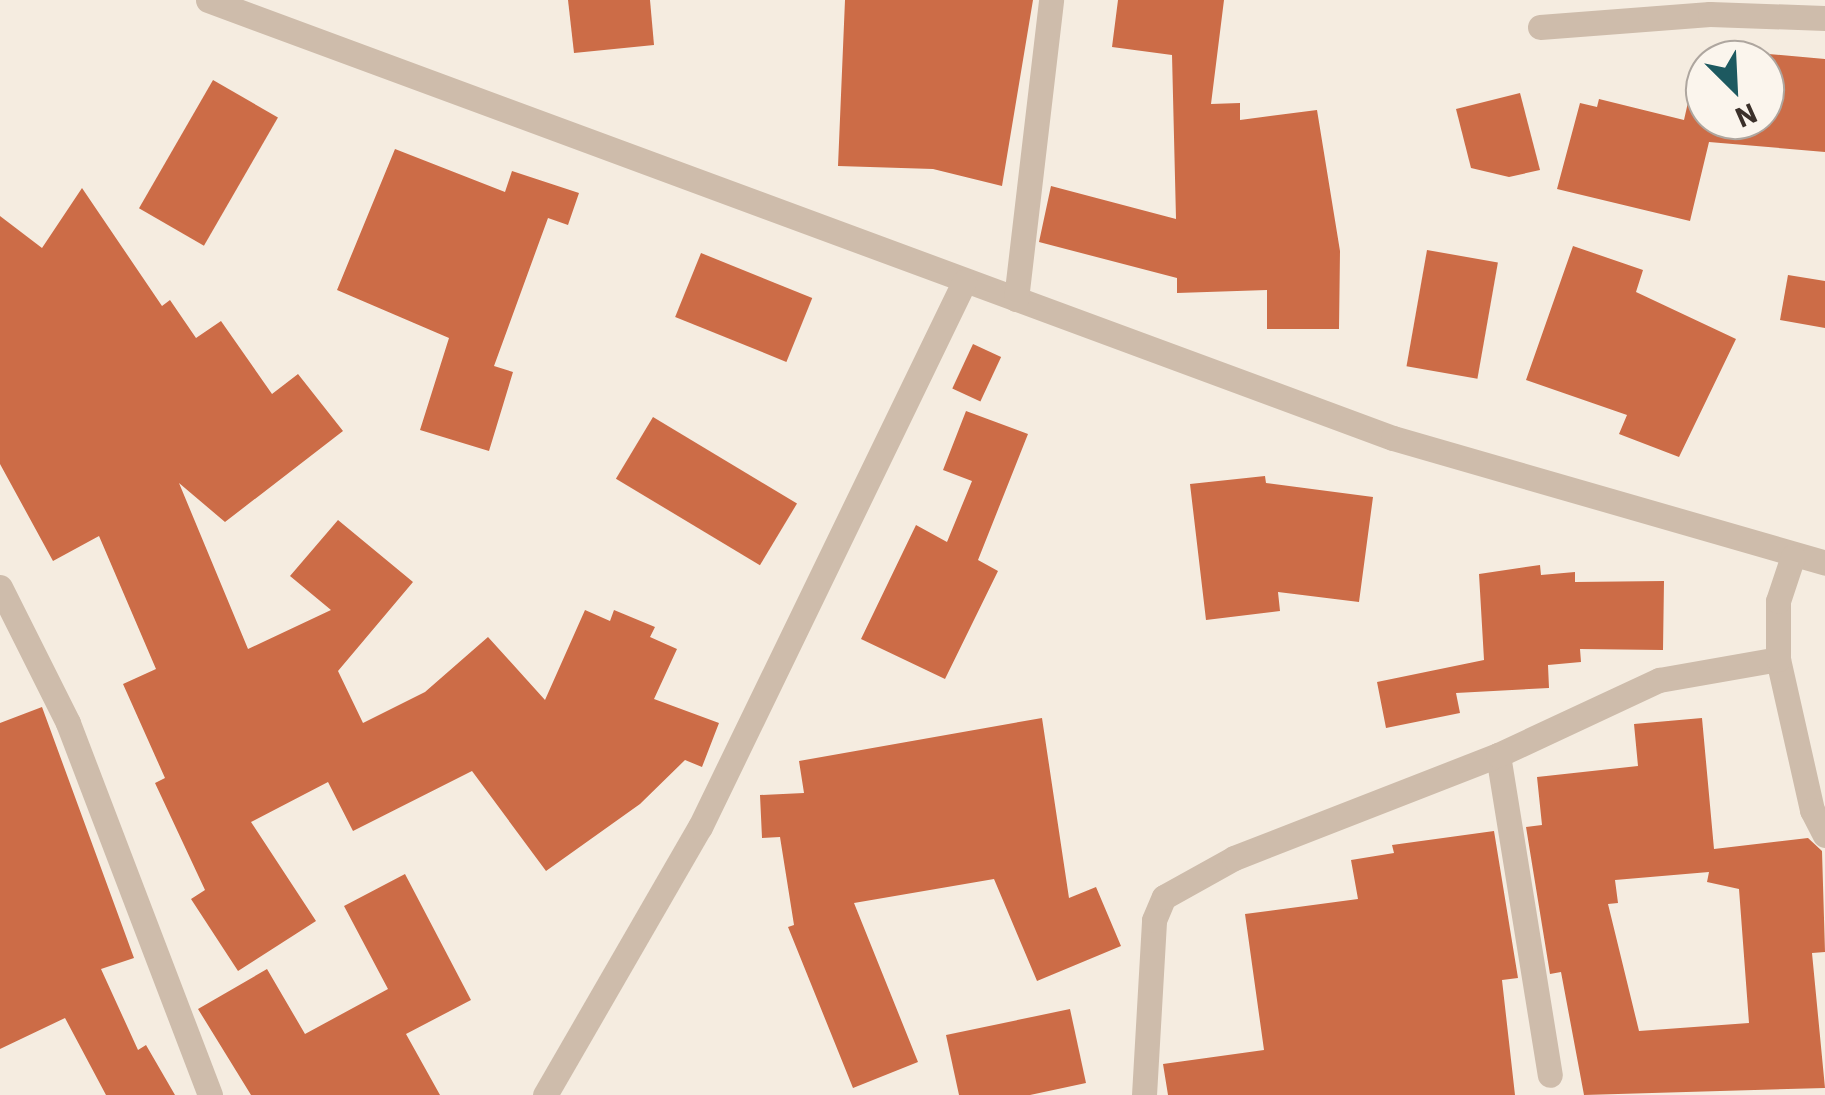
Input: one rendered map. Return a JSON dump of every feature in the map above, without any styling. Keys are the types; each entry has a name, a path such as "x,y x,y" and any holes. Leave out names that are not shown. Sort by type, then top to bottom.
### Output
{"street":[{"path":"208,0 1393,438 1825,564"},
{"path":"1016,299 1050,0"},
{"path":"1540,27 1710,14 1825,18"},
{"path":"545,1095 700,827 964,282"},
{"path":"1793,556 1778,601 1778,659 1812,810 1825,835"},
{"path":"0,587 68,724 210,1095"},
{"path":"1144,1095 1154,920 1164,897 1234,858 1498,755 1659,680 1778,659"},
{"path":"1498,755 1550,1075"}],"building":[{"path":"568,0 650,0 654,45 574,53"},
{"path":"845,0 1033,0 1002,186 933,169 838,166"},
{"path":"1118,0 1224,0 1211,104 1240,103 1240,120 1317,110 1340,251 1339,329 1267,329 1267,290 1177,293 1177,278 1039,242 1051,186 1176,219 1172,55 1112,47"},
{"path":"1785,55 1825,59 1825,152 1709,142 1690,221 1557,189 1580,103 1597,107 1599,99 1684,120 1685,116 1685,140 1785,140"},
{"path":"213,80 278,117 204,246 139,208"},
{"path":"1520,93 1540,170 1509,177 1471,168 1456,109"},
{"path":"395,149 505,192 512,171 579,193 568,225 548,218 494,366 513,372 489,451 420,430 449,338 337,290"},
{"path":"82,188 162,306 170,300 196,338 221,321 272,394 298,374 343,431 225,522 179,483 248,649 331,610 290,576 338,520 413,582 338,671 363,723 425,692 488,637 545,700 585,610 610,621 614,610 655,627 650,637 677,649 654,699 719,723 702,767 685,760 640,804 546,871 472,771 353,831 328,782 251,822 316,921 238,971 191,899 205,890 155,783 165,778 123,684 156,669 99,536 53,561 0,464 0,216 42,248"},
{"path":"1573,246 1643,270 1636,292 1736,339 1679,457 1619,434 1627,415 1526,380"},
{"path":"1427,250 1498,263 1477,379 1407,366"},
{"path":"701,253 812,298 786,362 675,317"},
{"path":"1788,275 1825,281 1825,328 1780,320"},
{"path":"973,344 1001,357 980,402 952,388"},
{"path":"966,411 1028,434 978,560 998,571 945,679 861,639 916,525 947,542 972,481 943,470"},
{"path":"653,417 797,504 760,565 616,479"},
{"path":"1265,476 1266,483 1373,497 1359,602 1278,592 1280,611 1206,620 1190,484"},
{"path":"1540,565 1541,575 1575,572 1575,582 1664,581 1663,650 1580,649 1581,662 1548,665 1549,688 1456,693 1460,713 1386,728 1377,682 1484,660 1479,574"},
{"path":"42,707 134,958 101,969 138,1050 146,1045 175,1095 106,1095 65,1018 0,1049 0,723"},
{"path":"1042,718 1069,898 1096,887 1121,946 1037,981 994,879 854,903 918,1062 853,1088 788,927 794,925 780,837 762,838 760,795 804,793 799,761"},
{"path":"1702,718 1714,849 1808,838 1822,851 1825,952 1812,953 1825,1088 1584,1095 1561,972 1550,974 1526,827 1542,825 1537,777 1638,766 1634,724","holes":["1709,872 1707,882 1739,889 1749,1023 1639,1031 1608,904 1618,903 1615,880"]},
{"path":"1494,831 1518,978 1502,980 1515,1095 1168,1095 1163,1064 1264,1050 1245,914 1358,899 1351,860 1394,853 1392,845"},
{"path":"405,874 471,1000 406,1034 440,1095 251,1095 198,1009 267,969 305,1034 388,989 344,906"},
{"path":"1070,1009 1086,1083 1030,1095 959,1095 946,1035"}]}
